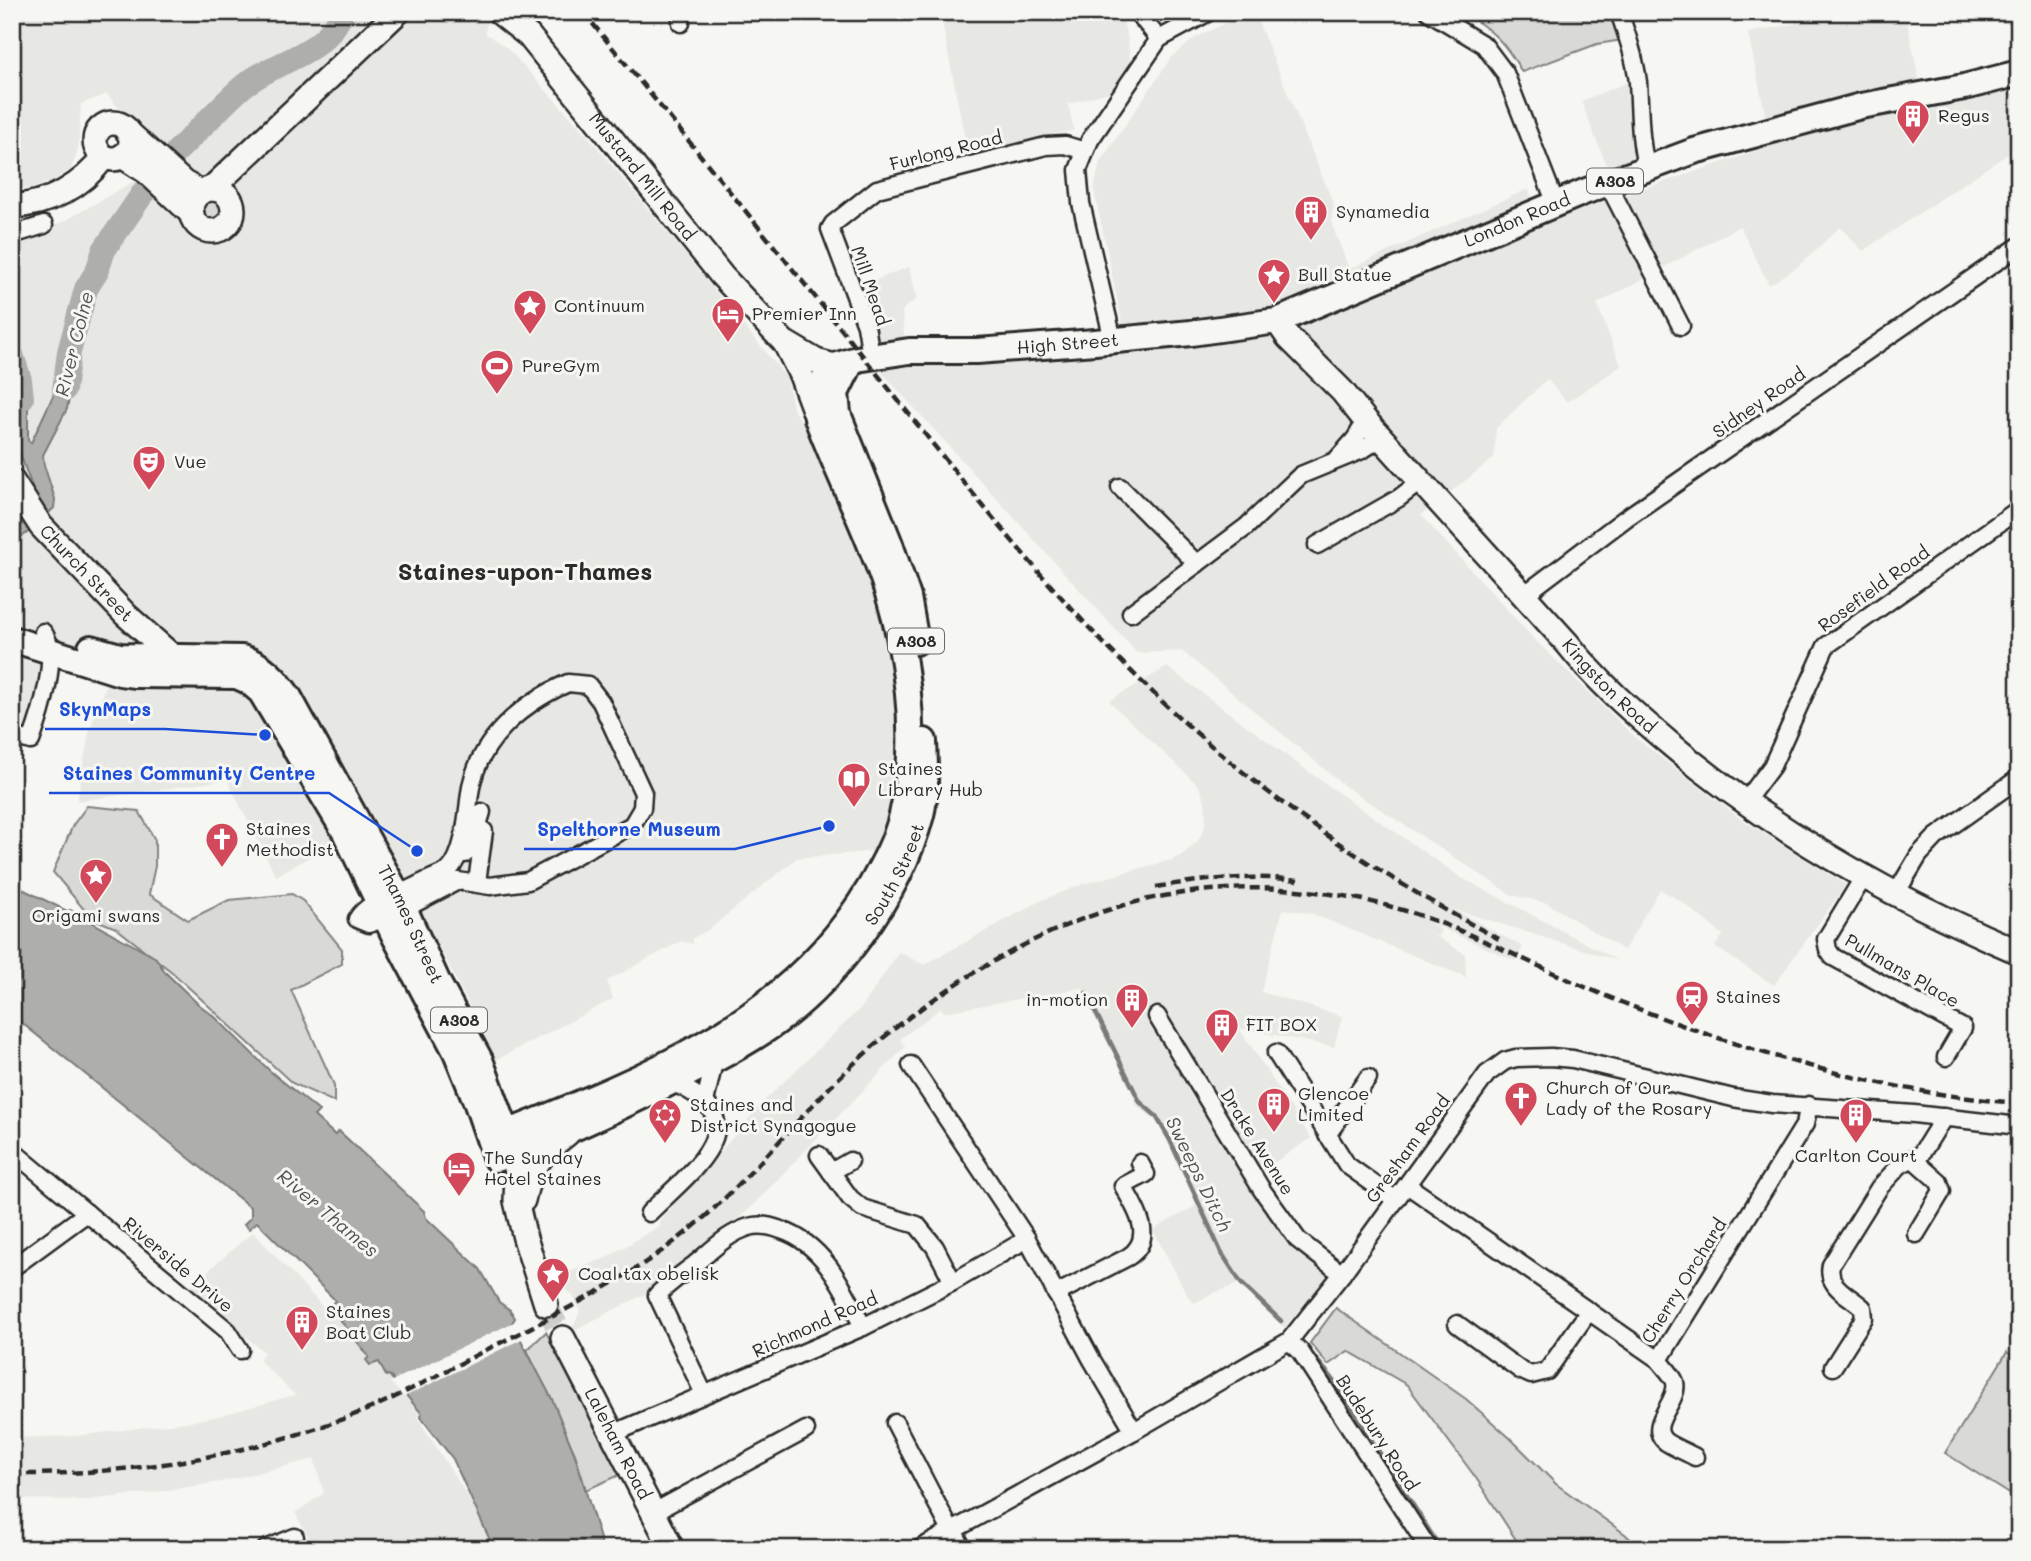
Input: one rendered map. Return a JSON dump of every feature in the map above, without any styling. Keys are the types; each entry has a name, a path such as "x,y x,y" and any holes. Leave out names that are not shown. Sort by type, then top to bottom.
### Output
{"main road":[{"name":"London Road","path":"1277,321 1556,204 1695,151 1884,102 1948,78 2014,59 2017,72"},
{"name":"High Street","path":"837,372 909,351 977,351 1113,340 1277,321"},
{"name":"South Street","path":"501,1146 563,1112 670,1062 720,1034 776,995 822,955 857,909 887,857 902,815 908,770 910,715 904,662 875,552 817,418 817,402 837,372"},
{"name":"South Street","path":"501,1146 572,1130 714,1062 775,1023 801,1001 848,953 885,898 904,863 925,795 922,685 908,597 836,406 837,372"},
{"name":"A308","path":"12,622 47,642 120,673 165,666"},
{"name":"A308","path":"12,639 47,642"},
{"name":"Thames Street","path":"165,666 237,676 254,674 261,692 438,983 480,1060 501,1146"}],"street":[{"path":"192,214 194,199 214,193 250,153 398,12"},
{"name":"Mustard Mill Road","path":"499,12 529,36 715,268 784,342 837,372"},
{"path":"1137,12 1159,39"},
{"path":"1113,340 1081,204 1078,170 1090,140 1159,39 1209,12"},
{"path":"1429,12 1484,45 1505,72 1556,204"},
{"path":"1619,12 1632,52 1637,79 1642,152 1647,169"},
{"path":"118,124 184,183 214,193 233,206 232,218 218,230 200,227 192,214 147,172 113,157 99,153 94,140 100,128 118,124"},
{"path":"44,225 16,234 16,206 52,198 69,190 131,142 127,131"},
{"name":"Furlong Road","path":"830,229 877,188 1046,146 1065,145 1085,151"},
{"path":"1608,184 1681,327"},
{"name":"Mill Mead","path":"830,229 866,324 837,372"},
{"name":"Sidney Road","path":"1524,595 1626,518 2019,246"},
{"name":"Kingston Road","path":"1277,321 1288,337 1342,391 1592,674 1633,714 1745,802 1812,848 1895,895 2019,952"},
{"name":"Mustard Mill Road","path":"784,342 837,372"},
{"path":"1130,613 1246,527 1301,474 1362,450 1374,430"},
{"name":"Church Street","path":"12,481 41,526 126,615 165,666"},
{"path":"1317,545 1399,498 1421,481"},
{"path":"1120,486 1197,564"},
{"name":"Rosefield Road","path":"1745,802 1772,766 1826,646 2019,509"},
{"path":"12,736 31,741 45,695 47,642"},
{"path":"392,906 460,878 490,886 528,881 626,830 638,817 643,793 601,702 588,685 568,683 508,720 480,757 470,790 459,851 460,878"},
{"path":"1895,895 1920,855 1936,836 2019,778"},
{"name":"Pullmans Place","path":"1863,878 1826,939 1828,950 1833,957 1964,1028 1945,1057"},
{"name":"Drake Avenue","path":"1157,1016 1262,1189 1298,1240 1342,1274"},
{"path":"1276,1053 1347,1166 1396,1200"},
{"name":"Gresham Road","path":"919,1549 1134,1431 1289,1341 1342,1274 1487,1074 1505,1061 1538,1056 1573,1059 1733,1098 1772,1104 1810,1105 2019,1126"},
{"path":"705,1102 714,1062"},
{"path":"911,1065 1027,1239 1134,1431"},
{"path":"1328,1135 1368,1078"},
{"path":"649,1213 709,1152 717,1126 715,1116 705,1102 689,1089 671,1082"},
{"name":"Cherry Orchard","path":"1407,1185 1659,1360 1805,1124 1810,1105"},
{"path":"1833,1367 1864,1318 1863,1308 1832,1284 1829,1274 1831,1265 1879,1188 1900,1165 1921,1154 1944,1117"},
{"path":"518,1209 531,1172 545,1152 572,1130"},
{"name":"Thames Street","path":"501,1146 502,1177 518,1209 546,1304"},
{"name":"Riverside Drive","path":"15,1153 228,1331 240,1350"},
{"path":"819,1155 850,1198 862,1208 917,1225 935,1247 953,1282"},
{"path":"1913,1158 1939,1182 1942,1191 1916,1234"},
{"path":"831,1172 850,1161"},
{"path":"1056,1294 1137,1250 1143,1237 1141,1222 1123,1186 1146,1174 1140,1163"},
{"path":"12,1268 87,1213"},
{"path":"704,1394 657,1295 730,1236 746,1228 776,1228 807,1243 825,1261 863,1326"},
{"name":"Richmond Road","path":"612,1434 863,1326 953,1282 1027,1239"},
{"path":"1457,1324 1531,1375 1547,1371 1589,1311"},
{"name":"Laleham Road","path":"563,1338 672,1549"},
{"name":"Budebury Road","path":"1289,1341 1300,1351 1429,1549"},
{"path":"1659,1360 1674,1378 1676,1385 1675,1394 1661,1421 1660,1434 1665,1441 1695,1457"},
{"path":"895,1423 963,1549"},
{"path":"654,1512 806,1430"},
{"path":"265,1549 295,1536"}],"shaded area":[{"path":"19,12 489,12 485,33 508,49 587,135 786,377 794,411 814,437 846,503 897,648 901,736 893,766 888,820 878,851 797,858 708,930 693,938 693,944 681,941 607,981 613,999 494,1061 489,1044 376,824 347,836 276,876 227,780 77,801 89,732 108,679 55,662 35,727 12,741 12,239 65,221 134,181 160,149 136,117 117,106 107,94 81,104 78,149 71,169 53,181 31,189 12,188 12,67"},
{"path":"940,12 1120,12 1130,59 1109,92 1068,104 1074,130 968,154"},
{"path":"1248,12 1254,12 1334,205 1331,222 1349,269 1528,189 1543,222 1772,146 1748,33 1795,24 1793,12 1905,12 1925,107 2000,88 2015,95 2019,101 2019,139 2011,141 2015,149 1863,251 1840,227 1796,268 1769,285 1740,226 1597,304 1621,366 1567,402 1547,379 1496,428 1494,458 1421,515 1532,637 1637,739 1741,819 1846,885 1774,985 1715,947 1723,935 1682,902 1660,889 1624,950 1547,903 1512,895 1346,787 1182,651 1137,653 859,347 859,316 847,291 909,267 917,299 902,312 905,345 1101,330 1122,322 1094,190 1100,162 1171,58 1195,38"},
{"path":"1463,12 1614,12 1623,40 1597,44 1522,72 1497,38"},
{"path":"1631,81 1635,148 1633,157 1608,169 1581,101"},
{"path":"212,197 223,204 224,209 217,220 212,221 201,214 200,209 207,198"},
{"path":"1167,667 1313,775 1460,877 1619,961 1453,909 1523,947 1515,961 1428,922 1441,930 1438,936 1426,930 1465,954 1466,977 1310,913 1283,909 1261,992 1342,1016 1334,1047 1239,1028 1311,1138 1260,1172 1307,1240 1339,1262 1284,1328 1241,1283 1194,1303 1188,1296 1153,1230 1197,1205 1158,1122 1137,1106 1122,1061 1089,996 1082,988 944,1012 941,1008 900,1039 905,1047 744,1214 647,1293 572,1331 580,1311 572,1294 550,1279 606,1258 661,1225 659,1222 768,1097 862,1007 899,952 924,965 1042,900 1083,884 1171,860 1181,856 1197,842 1204,830 1206,818 1205,801 1199,786 1109,701"},
{"path":"87,806 139,811 155,840 155,866 149,894 188,920 229,900 292,894 303,901 342,949 342,964 291,990 334,1085 334,1102 292,1083 172,972 116,928 91,918 53,872 73,825"},
{"path":"253,1232 324,1308 331,1305 369,1357 366,1360 368,1363 370,1365 379,1362 386,1375 389,1374 419,1414 417,1417 487,1527 493,1549 315,1549 295,1513 324,1493 314,1459 220,1482 150,1493 87,1500 12,1499 12,1438 77,1436 193,1421 295,1395 259,1360 264,1352 188,1288"},
{"path":"1336,1308 1466,1399 1556,1484 1625,1534 1641,1549 1522,1549 1476,1478 1407,1385 1348,1351 1328,1365 1310,1343"},
{"path":"546,1332 622,1474 586,1490 575,1454 527,1350"},
{"path":"2007,1352 2019,1360 2019,1500 1945,1453"}],"water":[{"path":"78,355 67,409 43,455 55,499 54,508 26,534 12,542 12,521 18,518 32,496 32,487 16,443 17,394 12,368 21,362 28,397 28,440 31,443 58,385 63,356"},
{"name":"River Thames","path":"12,884 69,912 70,910 156,958 165,972 197,1003 270,1071 319,1111 314,1116 335,1135 339,1131 424,1211 426,1218 480,1269 499,1302 510,1310 515,1318 512,1323 552,1399 575,1455 603,1549 494,1549 453,1459 420,1416 422,1414 389,1375 386,1376 379,1362 370,1365 366,1360 369,1357 330,1307 335,1300 257,1222 249,1229 244,1224 251,1217 251,1208 12,1015"}],"pier":[{"path":"518,1320 516,1323 524,1338 404,1397 390,1382"}],"waterway":[{"name":"River Colne","path":"177,151 253,79 324,39 342,12"},
{"name":"River Colne","path":"64,390 69,352 86,289 97,271 104,250 146,189"},
{"path":"12,355 20,380 22,398"},
{"name":"Sweeps Ditch","path":"1086,993 1140,1102 1156,1116 1170,1140 1221,1252 1241,1283 1281,1321"},
{"name":"Sweeps Ditch","path":"1306,1347 1332,1378 1441,1549"}],"tunnel":[{"path":"546,1304 563,1338"}],"railway":[{"path":"583,12 993,518 1102,642 1223,756 1311,824 1403,885 1499,939"},
{"path":"1156,887 1227,879 1298,880"},
{"path":"12,1474 104,1471 240,1450 328,1424 404,1393 578,1303 652,1258 699,1222 734,1189 831,1086 865,1054 942,994 984,967 1074,922 1164,896 1256,888 1316,892 1376,903 1434,920 1621,1002 1767,1054 1917,1090 2019,1103"}],"place":[{"name":"Regus","path":"1913,146"},
{"name":"Synamedia","path":"1311,242"},
{"name":"Bull Statue","path":"1274,305"},
{"name":"Continuum","path":"530,336"},
{"name":"Premier Inn","path":"728,344"},
{"name":"PureGym","path":"497,396"},
{"name":"Vue","path":"149,492"},
{"name":"SkynMaps","path":"265,735"},
{"name":"Staines Library Hub","path":"854,809"},
{"name":"Spelthorne Museum","path":"829,826"},
{"name":"Staines Community Centre","path":"417,851"},
{"name":"Staines Methodist","path":"222,869"},
{"name":"Origami swans","path":"96,905"},
{"name":"Staines","path":"1692,1027"},
{"name":"in-motion","path":"1132,1030"},
{"name":"FIT BOX","path":"1222,1055"},
{"name":"Church of Our Lady of the Rosary","path":"1521,1128"},
{"name":"Glencoe Limited","path":"1274,1134"},
{"name":"Staines and District Synagogue","path":"665,1145"},
{"name":"Carlton Court","path":"1856,1145"},
{"name":"The Sunday Hotel Staines","path":"459,1198"},
{"name":"Coal tax obelisk","path":"553,1304"},
{"name":"Staines Boat Club","path":"302,1352"}],"district":[{"name":"Staines-upon-Thames","path":"525,572"}]}
